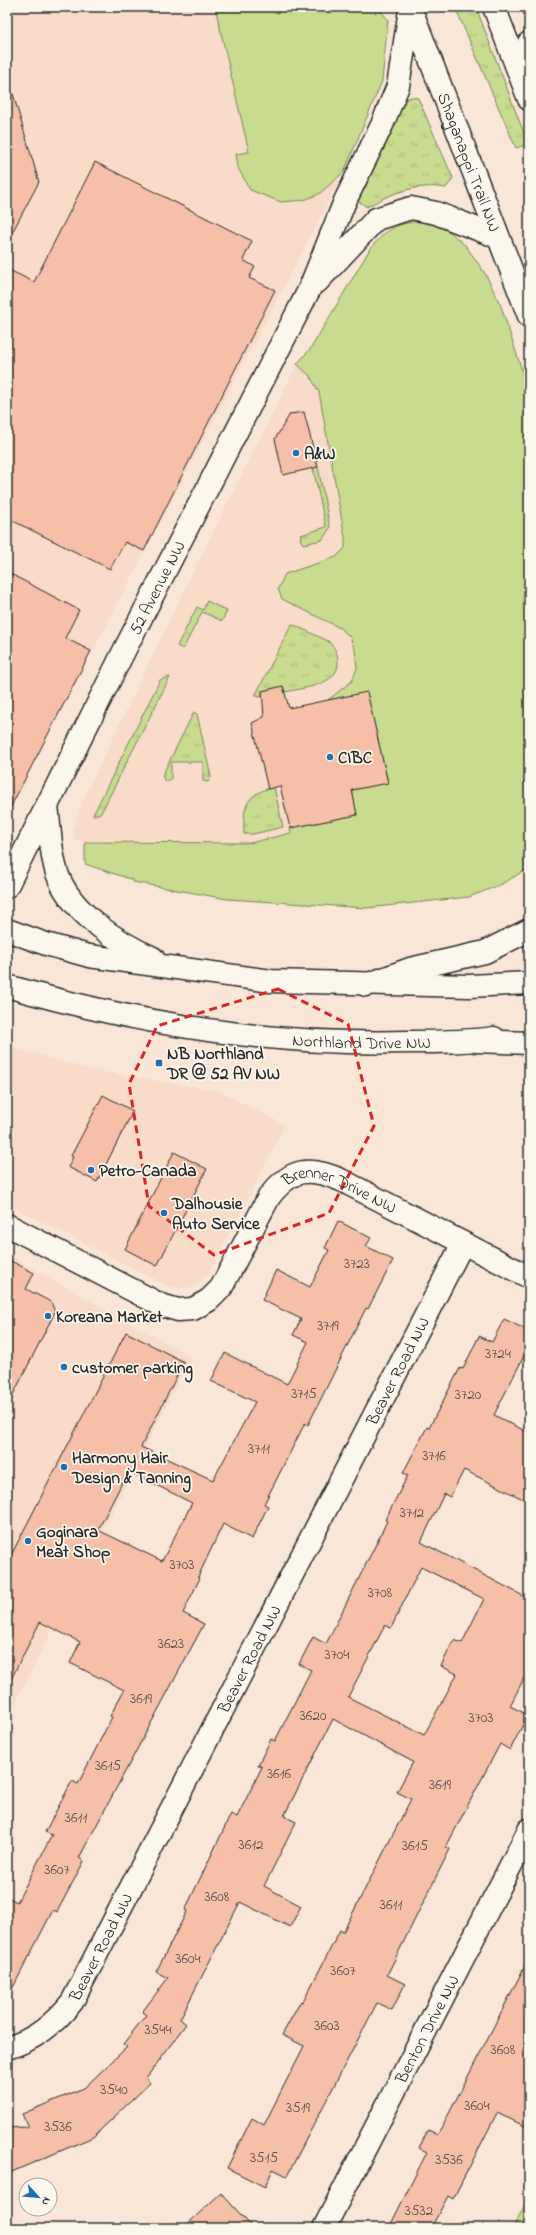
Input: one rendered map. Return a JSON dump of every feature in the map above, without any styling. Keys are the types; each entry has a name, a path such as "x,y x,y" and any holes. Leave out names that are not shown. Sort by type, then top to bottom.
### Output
{"street":[{"path":"494,7 528,97"},
{"path":"309,290 345,201 382,125 398,86 410,8"},
{"name":"Shaganappi Trail NW","path":"410,8 529,316"},
{"path":"528,97 529,43"},
{"path":"309,290 376,219 412,208 436,213 498,237"},
{"name":"52 Avenue NW","path":"7,886 123,653 309,290"},
{"path":"47,806 57,872 63,886 73,902 127,946 176,968"},
{"path":"7,930 46,944 89,956 271,981 366,985 469,986 529,983"},
{"path":"366,985 410,969 485,952 529,930"},
{"name":"Northland Drive NW","path":"7,986 110,1013 225,1033 319,1042 389,1043 476,1041 529,1032"},
{"path":"476,1041 529,1043"},
{"name":"Brenner Drive NW","path":"7,1225 161,1305 178,1310 193,1309 210,1300 221,1288 269,1197 286,1178 298,1172 310,1170 323,1172 529,1277"},
{"name":"Beaver Road NW","path":"7,2048 18,2045 43,2032 57,2020 72,2002 463,1243"},
{"name":"Benton Drive NW","path":"324,2228 529,1830"}],"highlighted area":[{"path":"278,989 348,1024 374,1126 329,1213 214,1255 149,1206 129,1084 157,1026"}],"shaded area":[{"path":"7,7 215,7 249,152 236,155 238,168 243,181 334,181 344,172 16,797 7,793"},
{"path":"297,364 310,376 319,392 345,538 345,548 336,557 289,572 278,589 279,594 282,599 340,628 350,637 355,650 357,668 352,681 367,692 388,783 357,815 290,828 291,833 250,843 76,841 73,831 82,802 192,574"},
{"path":"7,1046 93,1070 219,1091 285,1125 209,1273 191,1288 170,1287 7,1204"},
{"path":"7,1254 191,1357 7,1719"}],"green space":[{"path":"215,7 378,7 388,20 382,81 344,172 319,194 304,200 281,202 250,190 238,168 236,154 249,152"},
{"path":"455,7 476,7 528,144 516,148"},
{"path":"412,97 418,98 453,178 446,188 425,187 405,190 386,197 367,207 358,201 405,99"},
{"path":"420,221 437,225 450,232 466,246 486,275 501,306 529,392 529,868 500,885 469,897 367,908 227,899 133,882 133,880 85,864 85,842 250,843 291,833 290,828 357,815 352,790 388,782 367,693 328,700 352,681 357,668 355,650 350,637 340,628 282,599 278,589 285,574 336,557 345,548 345,538 319,392 310,376 297,364 311,348 370,249 376,242 386,232 397,226"},
{"path":"318,467 330,528 322,540 303,544 300,539 301,535 326,527 313,468"},
{"path":"207,601 227,611 222,621 202,612 183,649 177,646 197,607 203,610"},
{"path":"292,624 328,641 336,651 338,663 336,671 332,677 318,685 285,692 283,686 262,691 262,697 255,696"},
{"path":"170,677 101,813 93,815 160,680"},
{"path":"194,712 197,714 211,777 208,782 203,781 203,762 171,762 171,779 166,782 162,776"},
{"path":"274,787 283,827 253,834 244,834 244,816 248,803 257,794"},
{"path":"529,2197 529,2228 513,2228"}],"building":[{"path":"13,94 39,182 7,242 7,95"},
{"path":"95,162 252,241 243,260 255,267 249,278 275,290 144,551 125,542 110,569 7,518 7,269 34,282"},
{"name":"A&W","path":"304,412 318,467 283,475 275,439 290,414"},
{"path":"7,572 79,610 65,638 91,651 7,814"},
{"name":"CIBC","path":"283,686 289,708 367,692 388,783 352,790 357,815 290,828 280,786 268,789 252,723 264,717 262,691"},
{"path":"103,1095 133,1111 97,1182 68,1167 73,1157 71,1156"},
{"name":"Dalhousie Auto Service","path":"174,1152 207,1169 157,1266 125,1249"},
{"path":"338,1221 371,1238 366,1246 393,1260 368,1309 366,1308 308,1425 305,1423 264,1504 268,1506 252,1539 223,1524 183,1613 204,1624 79,1858 84,1861 57,1912 53,1910 7,1999 7,1897 17,1902 52,1835 45,1832 72,1781 78,1784 124,1690 70,1663 80,1642 40,1622 7,1687 7,1563 126,1332 184,1362 141,1447 213,1480 255,1402 211,1381 225,1353 287,1384 308,1342 293,1335 301,1319 262,1300 276,1270 310,1287 329,1250 325,1248","holes":["128,1471 192,1503 162,1561 98,1530"]},
{"path":"7,1259 34,1273 26,1289 51,1302 55,1312 7,1407"},
{"path":"504,1319 529,1331 529,1346 494,1415 529,1433 529,1502 464,1470 450,1497 444,1494 421,1542 529,1599 529,1668 510,1706 528,1715 510,1750 500,1744 446,1847 450,1849 387,1975 405,1984 392,2010 377,2003 287,2176 273,2169 265,2187 227,2168 252,2118 264,2125 304,2046 282,2035 301,2001 303,2002 340,1930 343,1932 411,1799 397,1792 413,1762 333,1719 284,1816 296,1822 264,1886 301,1906 290,1927 240,1902 180,2019 186,2024 146,2078 150,2083 93,2137 7,2174 7,2128 28,2127 22,2114 84,2088 127,2047 123,2044 146,2015 142,2012 168,1978 156,1972 187,1911 185,1910 231,1814 237,1817 262,1767 258,1765 271,1739 275,1741 311,1670 299,1664 313,1637 326,1644 380,1536 387,1521 385,1520 408,1475 403,1473 427,1427 429,1428 460,1368 463,1369 479,1336 492,1342","holes":["421,1567 484,1599 462,1643 454,1640 441,1666 457,1674 424,1735 348,1697 385,1625 391,1628"]},
{"path":"529,1958 529,2128 497,2113 453,2199 448,2196 431,2228 389,2228 427,2152 419,2148 428,2130 437,2134 443,2125"},
{"path":"221,2193 253,2228 183,2228"}],"place":[{"name":"A&W","path":"296,453"},
{"name":"CIBC","path":"330,757"},
{"name":"NB Northland DR @ 52 AV NW","path":"159,1063"},
{"name":"Petro-Canada","path":"91,1170"},
{"name":"Dalhousie Auto Service","path":"164,1213"},
{"name":"Koreana Market","path":"48,1316"},
{"name":"customer parking","path":"64,1367"},
{"name":"Harmony Hair Design & Tanning","path":"64,1467"},
{"name":"Goginara Meat Shop","path":"28,1541"}]}
